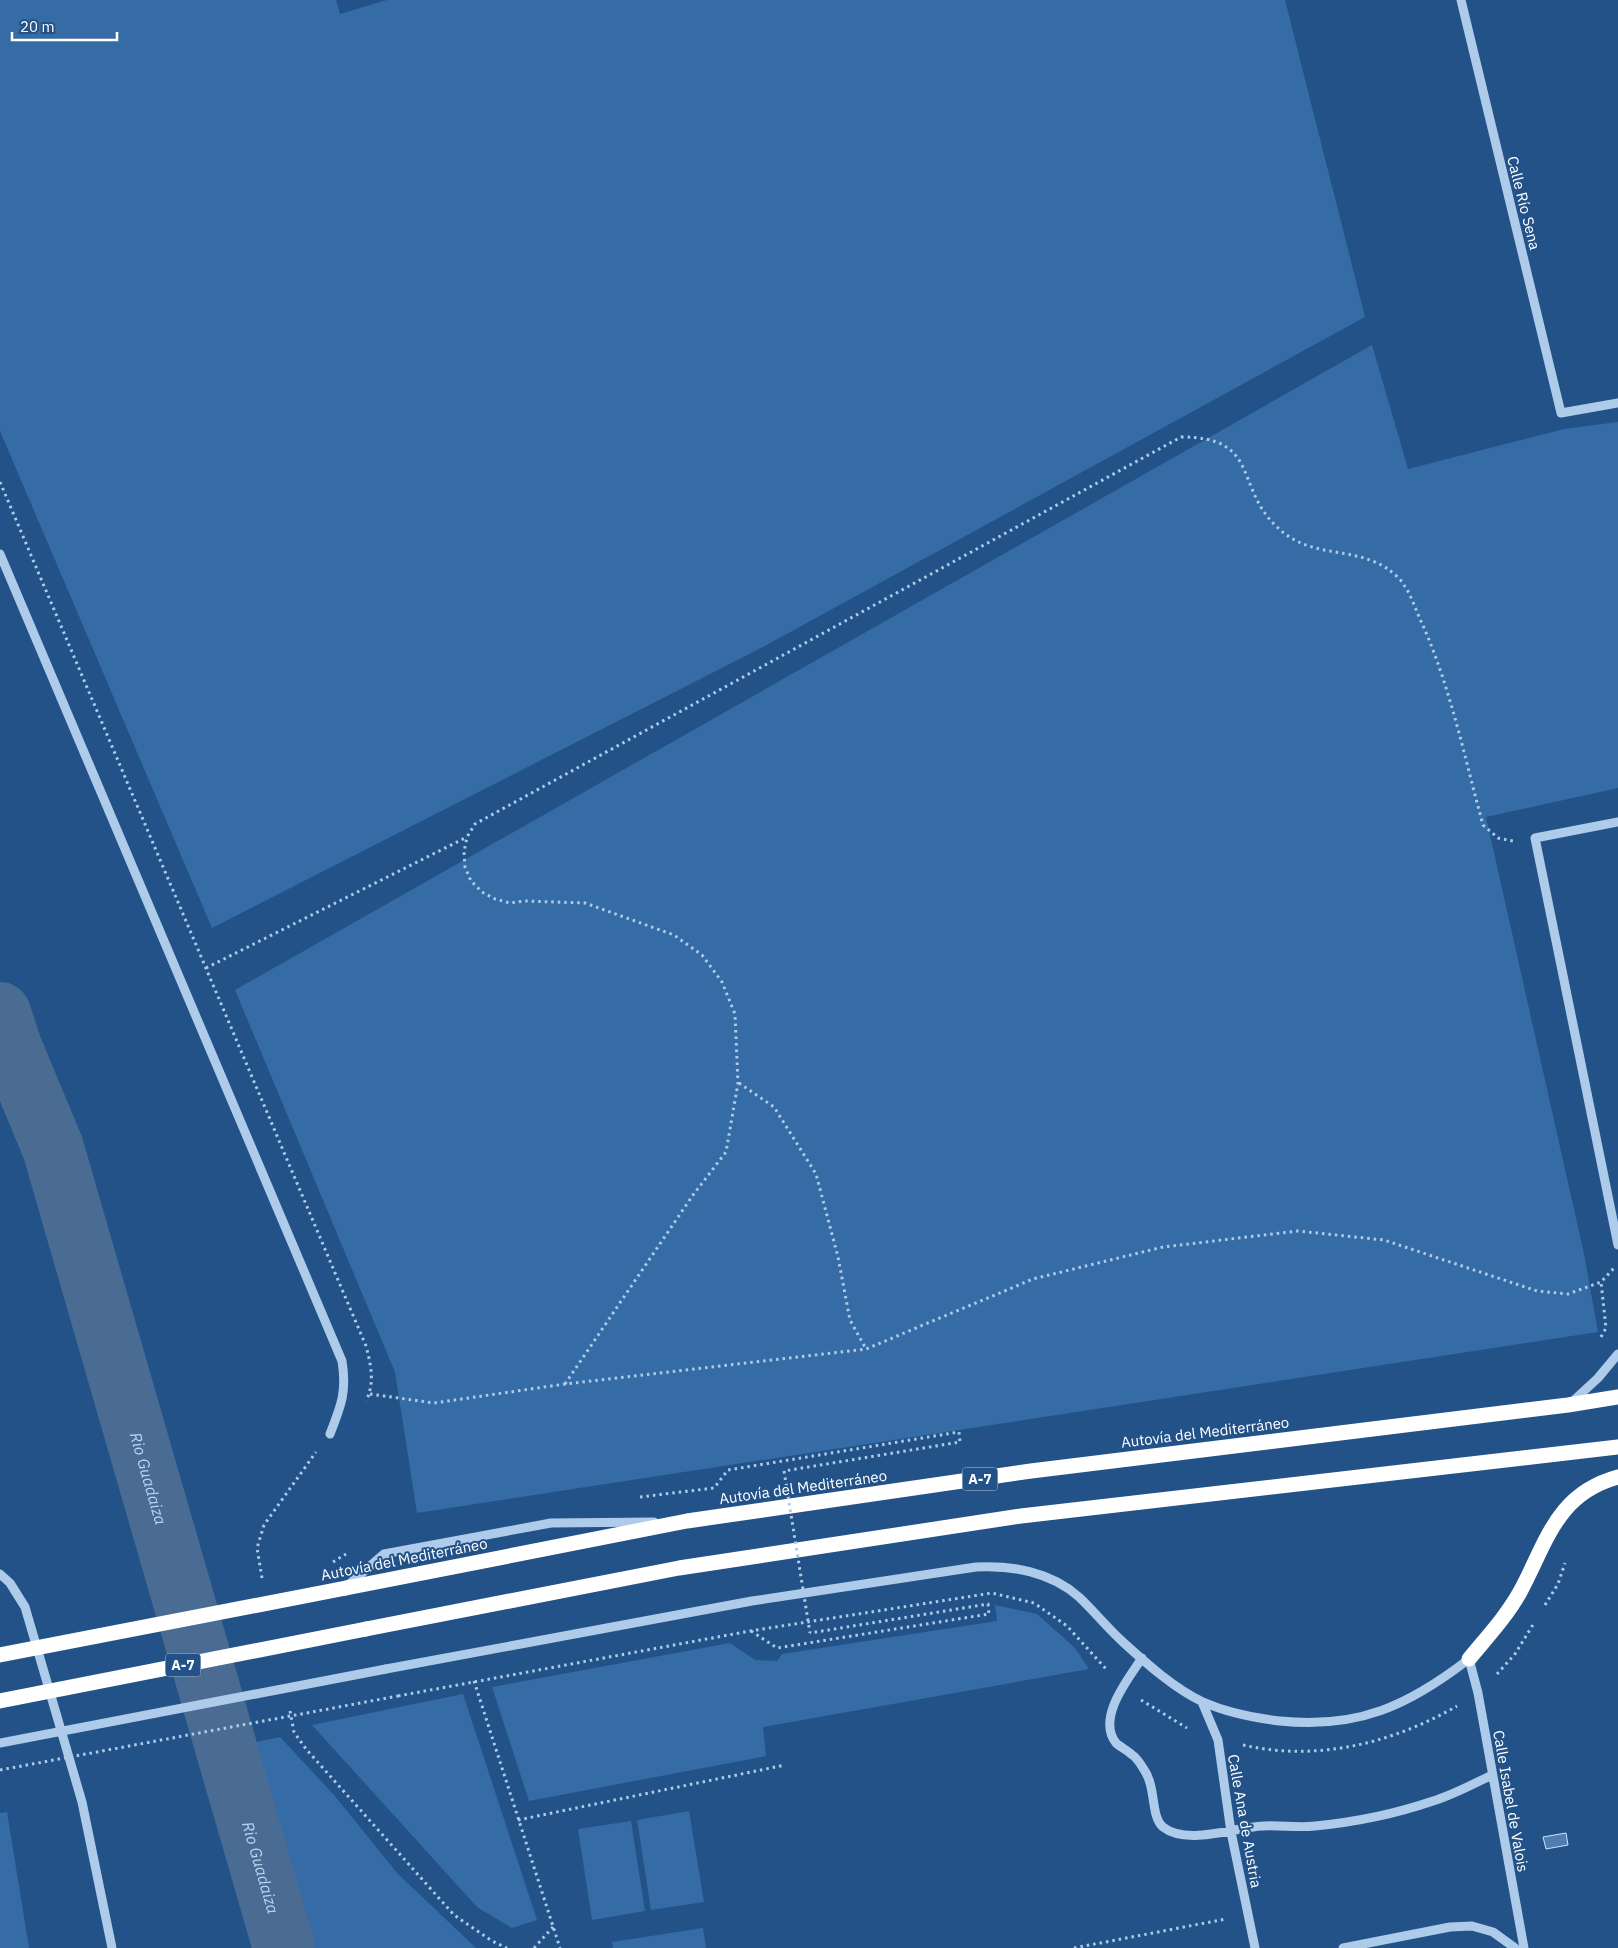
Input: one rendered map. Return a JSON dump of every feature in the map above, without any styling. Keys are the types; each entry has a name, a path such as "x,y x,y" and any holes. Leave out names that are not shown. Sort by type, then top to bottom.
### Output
{"highway":[{"name":"Autovía del Mediterráneo","path":"0,1655 687,1521 1031,1471 1568,1405 1618,1396"},
{"name":"A-7","path":"0,1701 678,1568 1021,1516 1618,1447"},
{"path":"1468,1659 1504,1617 1519,1592 1552,1525 1560,1514 1573,1500 1588,1490 1618,1477"}],"street":[{"name":"Calle Río Sena","path":"1461,0 1561,413 1618,404"},
{"path":"0,554 342,1361 345,1380 343,1400 330,1434"},
{"path":"1618,822 1535,838 1618,1245"},
{"path":"1568,1405 1598,1378 1618,1354"},
{"path":"346,1588 384,1554 551,1523 687,1521"},
{"path":"0,1743 752,1601 976,1567 998,1566 1040,1574 1077,1596 1124,1643 1170,1681 1202,1702 1235,1714 1270,1720 1298,1722 1351,1720 1372,1715 1418,1695 1468,1659"},
{"path":"0,1574 10,1583 25,1606 82,1802 112,1948"},
{"path":"1142,1658 1116,1698 1111,1713 1111,1728 1116,1742 1134,1755 1148,1773 1154,1794 1155,1816 1162,1826 1172,1832 1183,1835 1231,1832 1261,1826 1313,1826 1372,1819 1435,1801 1492,1775"},
{"name":"Calle Isabel de Valois","path":"1468,1659 1478,1693 1524,1948"},
{"name":"Calle Ana de Austria","path":"1202,1702 1218,1740 1231,1832 1255,1948"},
{"path":"1342,1948 1450,1927 1472,1926 1494,1932 1515,1948"}],"path":[{"path":"565,1384 693,1196 726,1152 738,1083 735,1014 722,982 702,955 674,935 585,903 525,901 510,903 495,899 482,892 471,881 465,867 464,852 467,837 475,824 1164,446 1181,437 1202,437 1221,443 1237,455 1261,508 1277,527 1298,542 1323,551 1370,559 1388,570 1404,584 1429,638 1446,690 1483,825 1498,838 1507,841 1535,838"},
{"path":"0,482 366,1346 372,1370 370,1394 366,1403"},
{"path":"180,981 467,837"},
{"path":"738,1083 774,1108 816,1174 838,1257 850,1320 866,1349"},
{"path":"370,1394 434,1403 565,1384 866,1349 1033,1280 1163,1247 1298,1231 1384,1240 1537,1291 1568,1294 1601,1282 1618,1263"},
{"path":"1598,1342 1606,1328 1601,1282"},
{"path":"714,1488 728,1470 959,1432 960,1442 784,1471 810,1633 988,1604 989,1614 777,1648 750,1631"},
{"path":"262,1579 257,1548 264,1525 330,1434"},
{"path":"781,1480 790,1479"},
{"path":"638,1497 724,1487"},
{"path":"333,1562 347,1553"},
{"path":"1543,1608 1558,1584 1566,1561"},
{"path":"0,1770 750,1631 992,1593 1034,1603 1067,1626 1106,1669 1141,1700 1185,1727 1218,1740 1258,1749 1311,1752 1368,1744 1425,1724 1478,1693 1515,1654 1539,1616"},
{"path":"474,1681 560,1948"},
{"path":"288,1704 294,1732 306,1749 454,1915 492,1941 507,1948"},
{"path":"518,1820 785,1764"},
{"path":"1074,1948 1248,1914"},
{"path":"534,1948 553,1927"}],"shaded area":[{"path":"0,0 336,0 340,14 387,0 1285,0 1365,317 763,647 212,928 0,431"},
{"path":"1372,345 1408,469 1564,429 1618,422 1618,788 1486,817 1584,1254 1598,1332 417,1513 395,1372 235,990"},
{"path":"995,1605 1037,1614 1075,1648 1089,1669 763,1727 766,1756 529,1801 492,1687 730,1643 755,1660 777,1661 782,1654 997,1621"},
{"path":"463,1694 537,1920 512,1928 478,1908 312,1725"},
{"path":"280,1737 334,1795 398,1874 476,1948 300,1948 242,1745"},
{"path":"689,1811 704,1902 651,1910 637,1820"},
{"path":"7,1812 29,1948 0,1948 0,1813"},
{"path":"631,1821 645,1911 592,1920 578,1829"},
{"path":"703,1928 706,1948 613,1948 612,1942"}],"building":[{"path":"1566,1833 1568,1845 1546,1849 1543,1837"}],"waterway":[{"name":"Rio Guadaiza","path":"0,1013 11,1047 53,1148 284,1948"}]}
